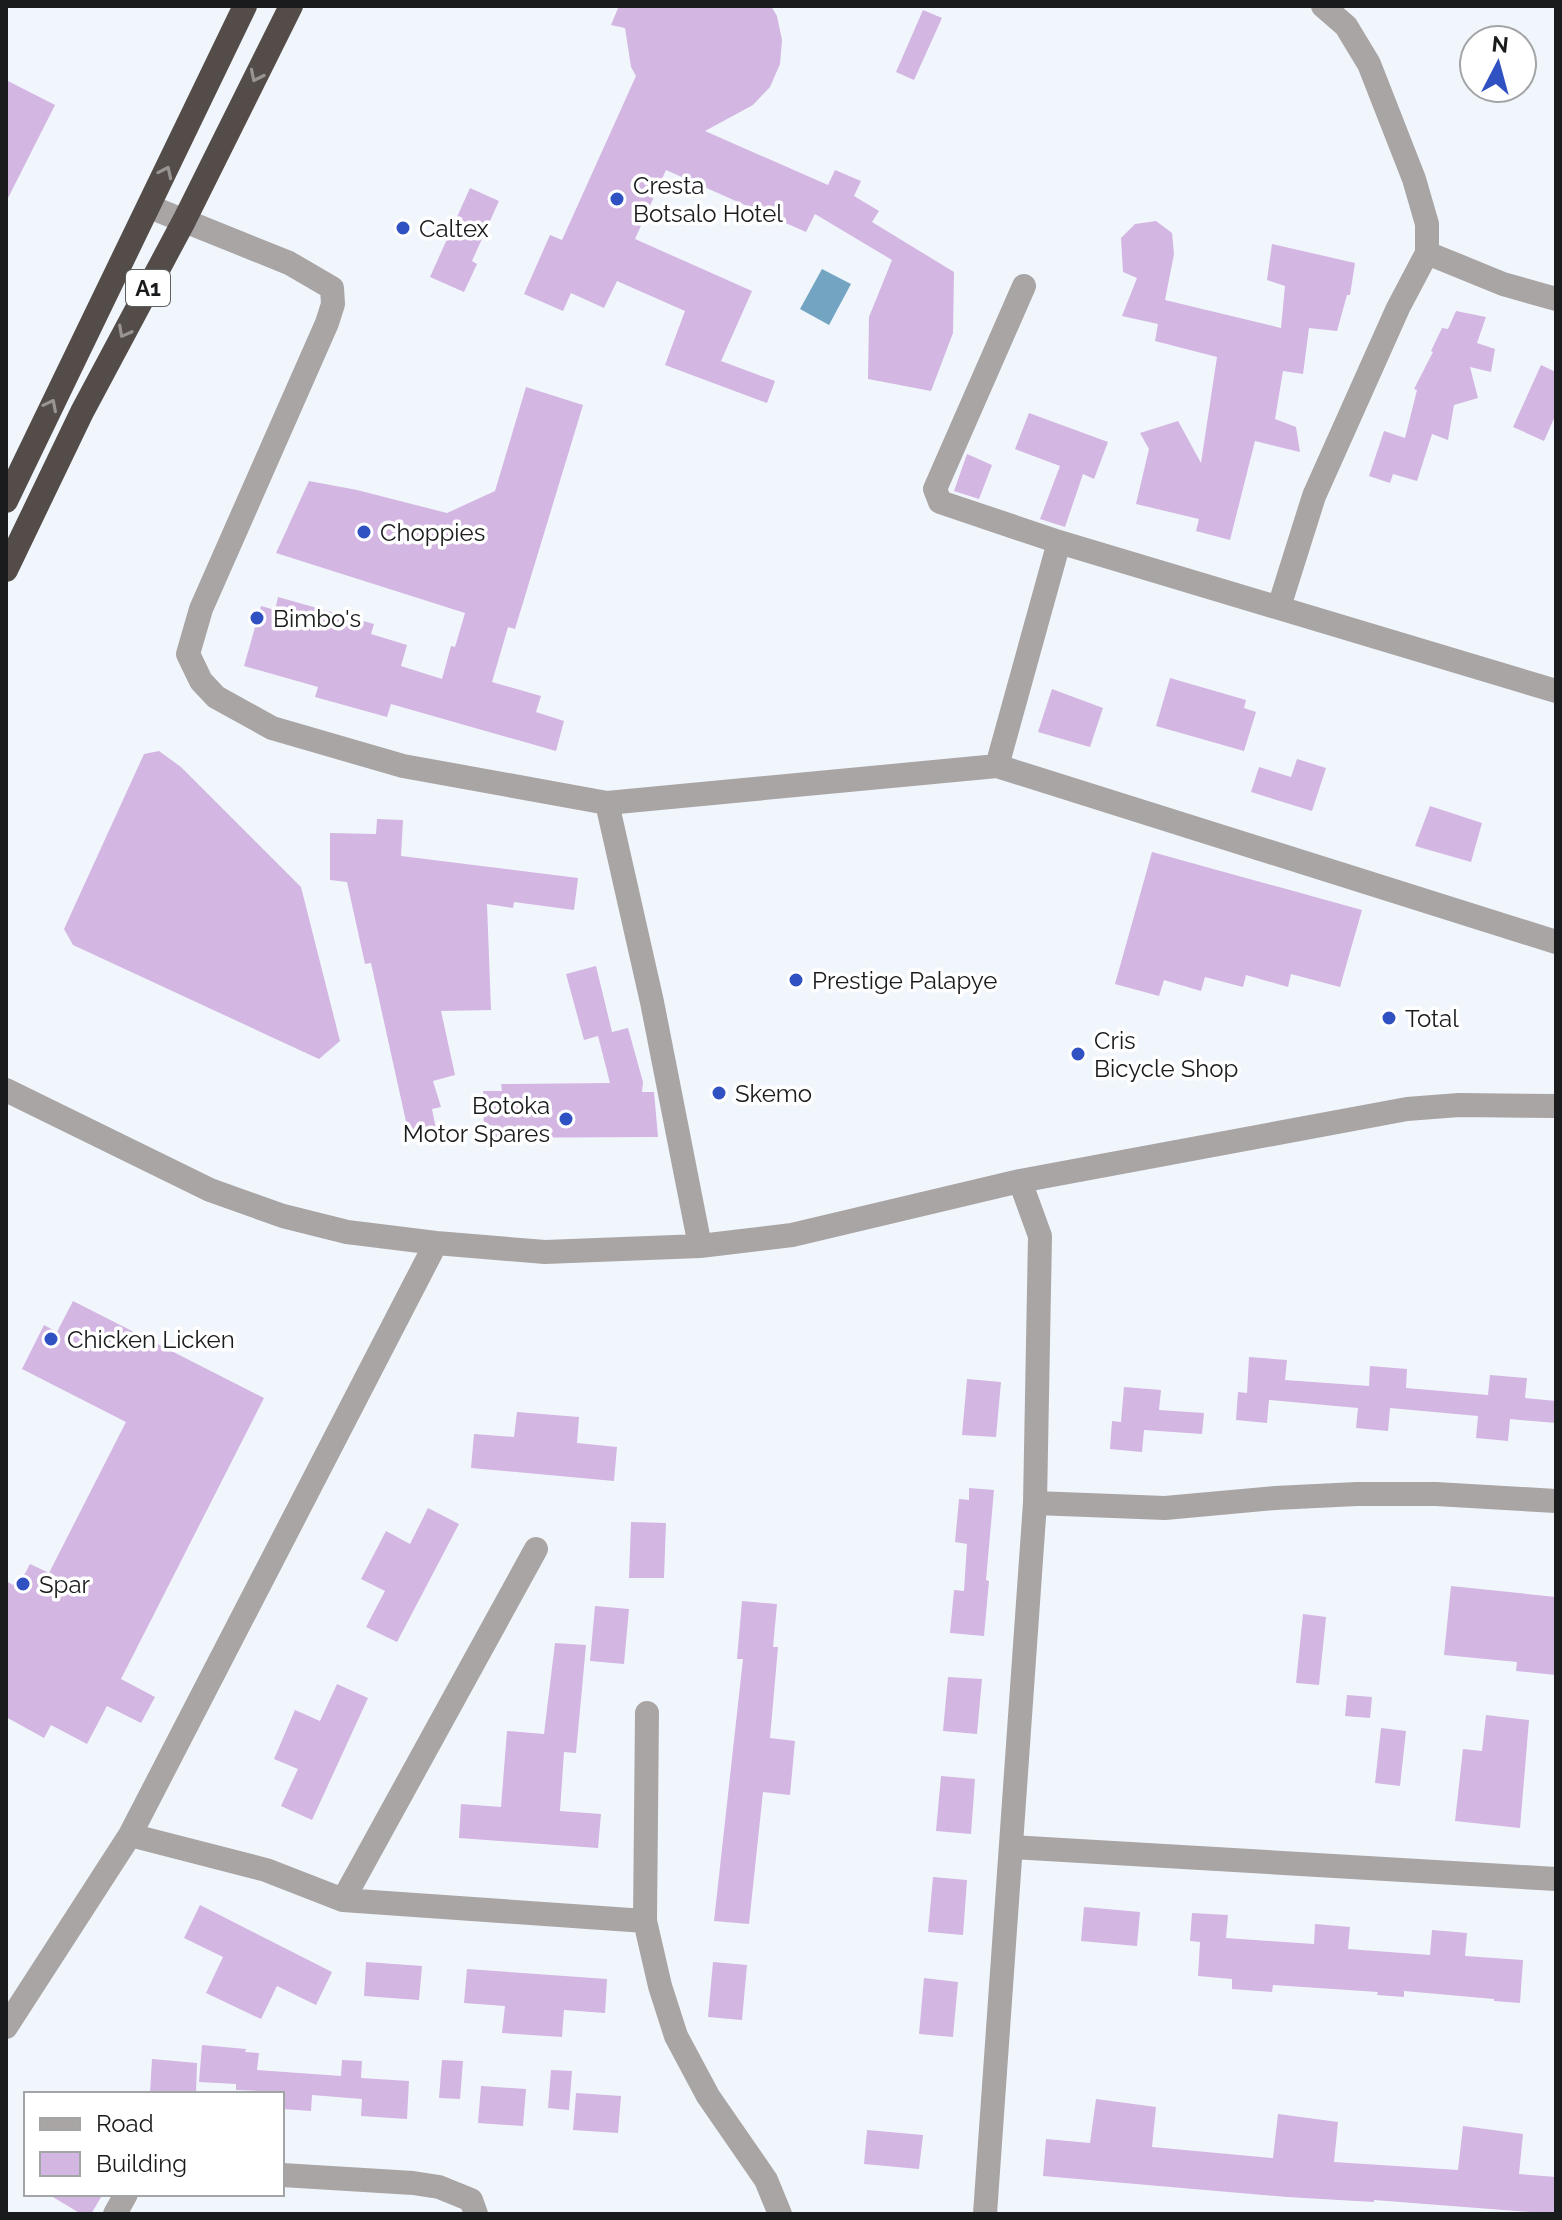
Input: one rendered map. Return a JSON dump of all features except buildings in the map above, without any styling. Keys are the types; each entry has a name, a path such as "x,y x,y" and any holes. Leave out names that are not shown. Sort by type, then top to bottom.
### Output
{"highway":[{"name":"A1","path":"6,501 245,6"},
{"name":"A1","path":"6,570 82,412 184,221 291,6"},
{"path":"6,474 35,437"}],"street":[{"path":"1279,607 1314,496 1398,308 1427,253 1427,224 1414,179 1369,64 1346,26 1323,6"},
{"path":"150,207 302,270 332,288 333,304 327,323 201,609 188,654 201,681 216,697 272,728 403,766 607,803 997,766 1556,942"},
{"path":"1427,253 1503,284 1556,299"},
{"path":"1024,286 935,489 940,502 1059,542 1556,691"},
{"path":"997,766 1059,542"},
{"path":"607,803 652,1002 700,1246"},
{"path":"6,1090 210,1190 283,1216 347,1232 545,1252 700,1246 792,1235 1020,1181 1407,1109 1459,1105 1556,1106"},
{"path":"985,2214 1035,1503 1040,1236 1020,1181"},
{"path":"6,2027 130,1835 436,1243"},
{"path":"1035,1503 1165,1508 1275,1498 1404,1494 1556,1501"},
{"path":"343,1900 536,1549"},
{"path":"647,1713 645,1921 660,1986 676,2036 708,2096 766,2180 780,2214 795,2214"},
{"path":"130,1835 266,1870 343,1900 645,1921"},
{"path":"1012,1847 1556,1879"},
{"path":"284,2175 439,2187 471,2200 476,2214"},
{"path":"115,2214 125,2196"}],"water":[{"path":"822,269 851,284 829,325 800,309"}],"place":[{"name":"Cresta Botsalo Hotel","path":"617,199"},
{"name":"Caltex","path":"403,228"},
{"name":"Choppies","path":"364,532"},
{"name":"Bimbo's","path":"257,618"},
{"name":"Prestige Palapye","path":"796,980"},
{"name":"Total","path":"1389,1018"},
{"name":"Cris Bicycle Shop","path":"1078,1054"},
{"name":"Skemo","path":"719,1093"},
{"name":"Botoka Motor Spares","path":"566,1119"},
{"name":"Chicken Licken","path":"51,1339"},
{"name":"Spar","path":"23,1584"}]}
